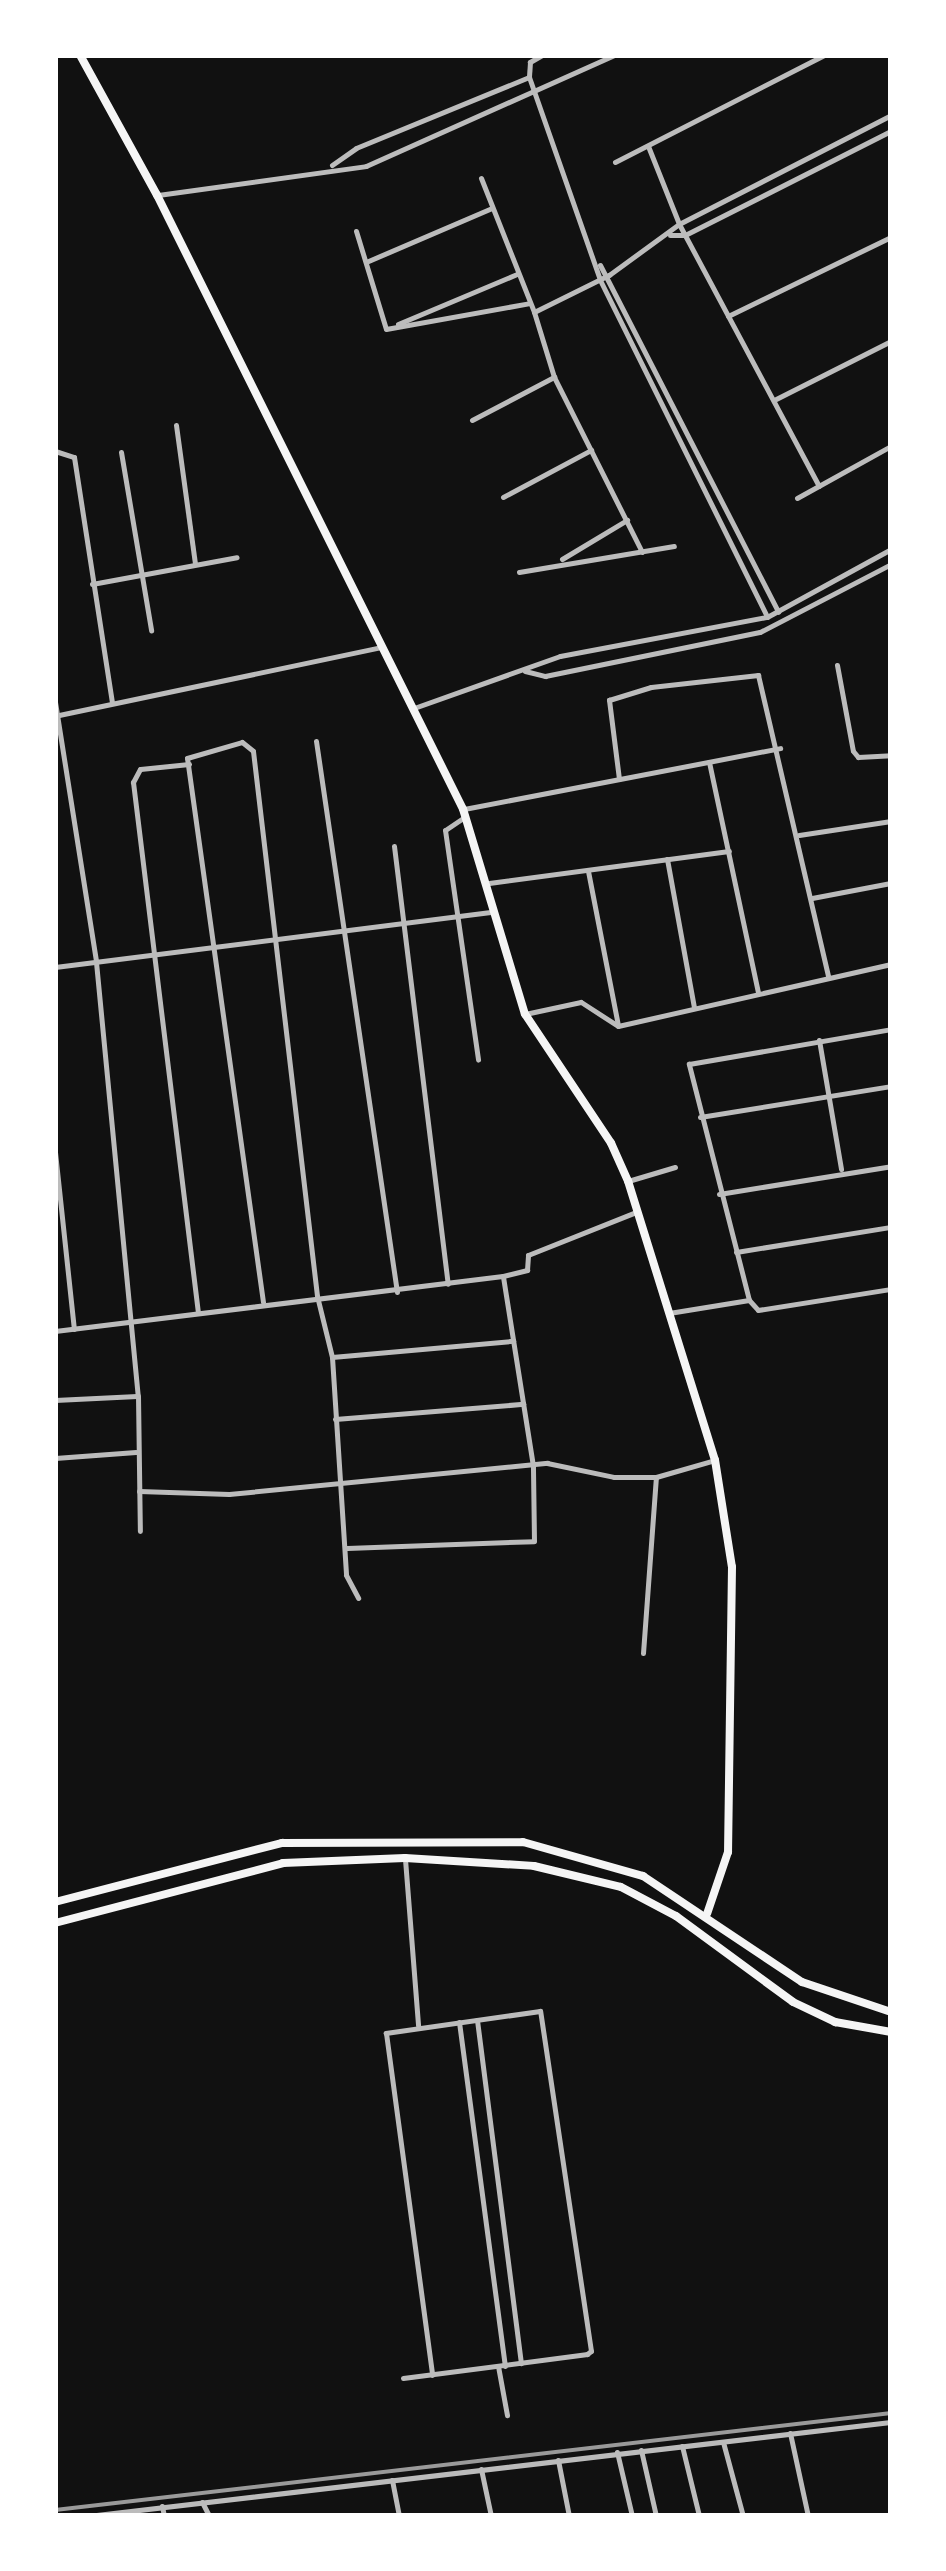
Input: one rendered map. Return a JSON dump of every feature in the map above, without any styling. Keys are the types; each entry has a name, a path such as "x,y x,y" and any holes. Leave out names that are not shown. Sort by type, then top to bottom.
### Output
{"main road":[{"path":"80,55 157,196 465,813 489,883 524,1014 611,1143 628,1181 715,1460 732,1568 728,1852 706,1914"},
{"path":"328,1841 330,1860"},
{"path":"55,1902 243,1849 328,1841 523,1842 620,1866 706,1914 802,1982 891,2012"},
{"path":"55,1923 247,1868 405,1858 534,1866 621,1887 676,1916 793,2002 835,2022 891,2032"}],"street":[{"path":"542,55 530,62 529,77 600,265 600,280 768,617"},
{"path":"157,196 330,167 366,166 537,95 614,55"},
{"path":"615,162 824,55"},
{"path":"330,167 356,148 529,77"},
{"path":"534,312 609,275 670,235 679,224 891,115"},
{"path":"670,235 685,235 891,131"},
{"path":"648,146 679,224 819,486"},
{"path":"480,178 534,312 534,330 554,377 642,552"},
{"path":"366,262 493,208"},
{"path":"356,231 386,329"},
{"path":"728,316 891,236"},
{"path":"600,265 609,275 778,612"},
{"path":"386,329 519,274"},
{"path":"386,329 530,303"},
{"path":"774,400 891,341"},
{"path":"472,420 554,377"},
{"path":"176,425 196,564"},
{"path":"798,498 891,446"},
{"path":"55,450 67,450 75,467 112,702"},
{"path":"503,497 592,450"},
{"path":"121,452 152,630"},
{"path":"560,561 627,520"},
{"path":"519,572 560,561 674,546"},
{"path":"414,708 565,655 768,617 891,549"},
{"path":"92,584 237,557"},
{"path":"526,671 545,676 782,624 891,564"},
{"path":"680,635 680,648"},
{"path":"56,715 384,646"},
{"path":"837,665 853,750 858,757 891,755"},
{"path":"620,779 606,710 614,697 651,687 754,674 762,679 800,836 828,976"},
{"path":"55,702 96,962 138,1396 140,1531"},
{"path":"316,740 397,1292"},
{"path":"264,1302 188,756 249,743 276,937 317,1296 332,1357 346,1575 358,1598"},
{"path":"478,1060 445,830 465,813 780,748"},
{"path":"709,762 758,993"},
{"path":"189,764 134,774 198,1313"},
{"path":"800,836 891,821"},
{"path":"394,846 448,1285"},
{"path":"489,883 729,851"},
{"path":"667,859 694,1008"},
{"path":"588,872 618,1026"},
{"path":"812,898 891,883"},
{"path":"55,967 155,951 496,912"},
{"path":"524,1014 581,1002 618,1026 891,964"},
{"path":"891,1030 820,1040 688,1068 748,1300 758,1310 891,1289"},
{"path":"820,1040 825,1097 841,1170"},
{"path":"700,1117 891,1086"},
{"path":"55,1152 74,1329"},
{"path":"628,1181 675,1166"},
{"path":"719,1194 841,1170 891,1166"},
{"path":"55,1331 129,1324 264,1302 397,1292 503,1276 528,1269 528,1254 636,1212"},
{"path":"736,1252 891,1227"},
{"path":"347,1548 531,1543 532,1466 503,1276"},
{"path":"670,1313 748,1300"},
{"path":"332,1357 513,1341"},
{"path":"55,1400 138,1396"},
{"path":"335,1419 523,1404"},
{"path":"55,1458 136,1452"},
{"path":"139,1492 229,1494 532,1466 572,1466 614,1477 656,1477 715,1460"},
{"path":"643,1653 656,1477"},
{"path":"405,1858 418,2025"},
{"path":"404,2378 587,2354 592,2346 544,2016 418,2025 386,2033 432,2374"},
{"path":"477,2020 521,2363"},
{"path":"459,2022 507,2414"},
{"path":"481,2184 498,2181"},
{"path":"88,2516 891,2422"},
{"path":"790,2433 808,2516"},
{"path":"722,2440 743,2516"},
{"path":"682,2445 699,2516"},
{"path":"641,2450 656,2516"},
{"path":"618,2452 632,2516"},
{"path":"558,2459 569,2516"},
{"path":"480,2469 492,2516"},
{"path":"392,2480 399,2516"},
{"path":"202,2502 209,2516"},
{"path":"162,2506 164,2516"}],"railway":[{"path":"55,2510 891,2413"}]}
